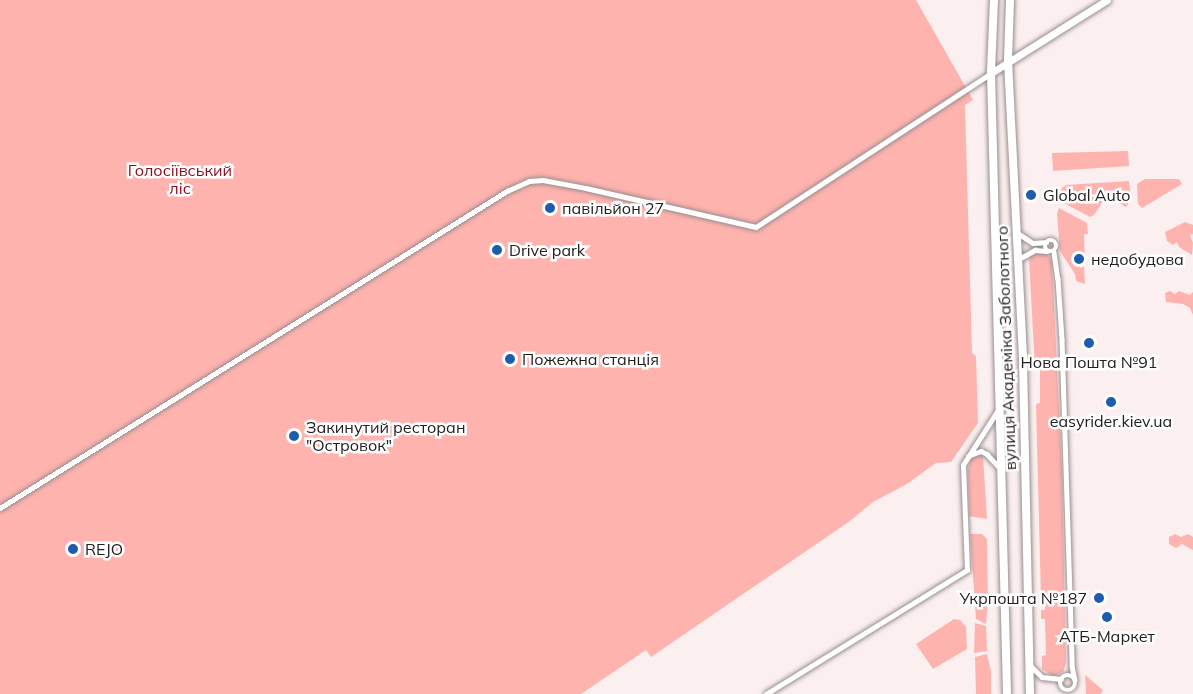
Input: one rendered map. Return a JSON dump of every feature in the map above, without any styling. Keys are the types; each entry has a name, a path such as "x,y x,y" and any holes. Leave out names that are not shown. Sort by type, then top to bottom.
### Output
{"highway":[{"name":"вулиця Академіка Заболотного","path":"994,0 991,73 1007,694"},
{"name":"вулиця Академіка Заболотного","path":"1010,0 1008,61 1027,472 1029,694"}],"street":[{"path":"0,508 498,197 529,181 543,180 586,188 756,227 1008,61 1107,0"},
{"path":"1016,232 1033,243 1056,242 1057,247 1054,252 1058,279 1065,406 1072,666 1076,682 1075,694"},
{"path":"1046,242 1047,251"},
{"path":"1017,260 1035,250 1054,252"},
{"path":"766,694 967,570 962,471 966,458 1000,408"},
{"path":"966,458 981,451 987,454 1002,470"},
{"path":"1030,665 1042,676 1061,679"},
{"path":"1066,692 1060,685 1061,679 1072,666"},
{"path":"1066,675 1076,682"},
{"path":"1056,694 1066,692 1076,682"}],"green space":[{"name":"Голосіївський ліс","path":"0,0 916,0 973,100 965,105 972,353 976,356 978,423 951,462 936,463 907,484 873,502 850,521 651,657 646,650 581,694 0,694"},
{"path":"1128,151 1129,166 1053,171 1052,153"},
{"path":"1145,179 1179,179 1182,184 1142,208 1138,204 1137,184"},
{"path":"1129,181 1131,200 1126,207 1106,196 1094,215 1090,217 1064,203 1059,196 1066,185"},
{"path":"1059,208 1087,223 1088,234 1084,234 1085,263 1077,251 1072,254 1081,268 1084,266 1085,284 1076,281 1075,274 1060,251 1057,214"},
{"path":"1185,222 1193,225 1193,234 1190,235 1193,243 1192,255 1179,247 1177,242 1173,245 1167,241 1165,232"},
{"path":"1037,251 1047,253 1052,261 1062,472 1066,663 1063,672 1053,676 1042,669 1042,656 1046,655 1045,619 1041,619 1041,610 1045,610 1045,599 1041,599 1036,404 1040,403 1040,369 1035,369 1029,259 1032,253"},
{"path":"1170,291 1175,294 1179,291 1190,295 1193,292 1193,315 1190,308 1183,304 1166,302 1165,293"},
{"path":"978,453 983,455 987,519 969,516 968,470 970,460"},
{"path":"970,534 982,534 987,539 986,624 976,619"},
{"path":"1175,534 1181,537 1188,534 1193,537 1193,550 1182,544 1176,548 1169,544 1169,537"},
{"path":"954,619 960,620 966,627 967,649 933,669 916,644"},
{"path":"975,623 986,626 987,651 974,653"},
{"path":"987,654 991,671 991,694 976,694 975,657"},
{"path":"1085,675 1103,690 1101,694 1086,694"}],"place":[{"name":"Global Auto","path":"1031,195"},
{"name":"павільйон 27","path":"550,208"},
{"name":"Drive park","path":"497,250"},
{"name":"недобудова","path":"1079,259"},
{"name":"Нова Пошта №91","path":"1089,343"},
{"name":"Пожежна станція","path":"510,359"},
{"name":"easyrider.kiev.ua","path":"1111,402"},
{"name":"Закинутий ресторан \"Островок\"","path":"294,436"},
{"name":"REJO","path":"73,549"},
{"name":"Укрпошта №187","path":"1099,598"},
{"name":"АТБ-Маркет","path":"1107,617"}]}
